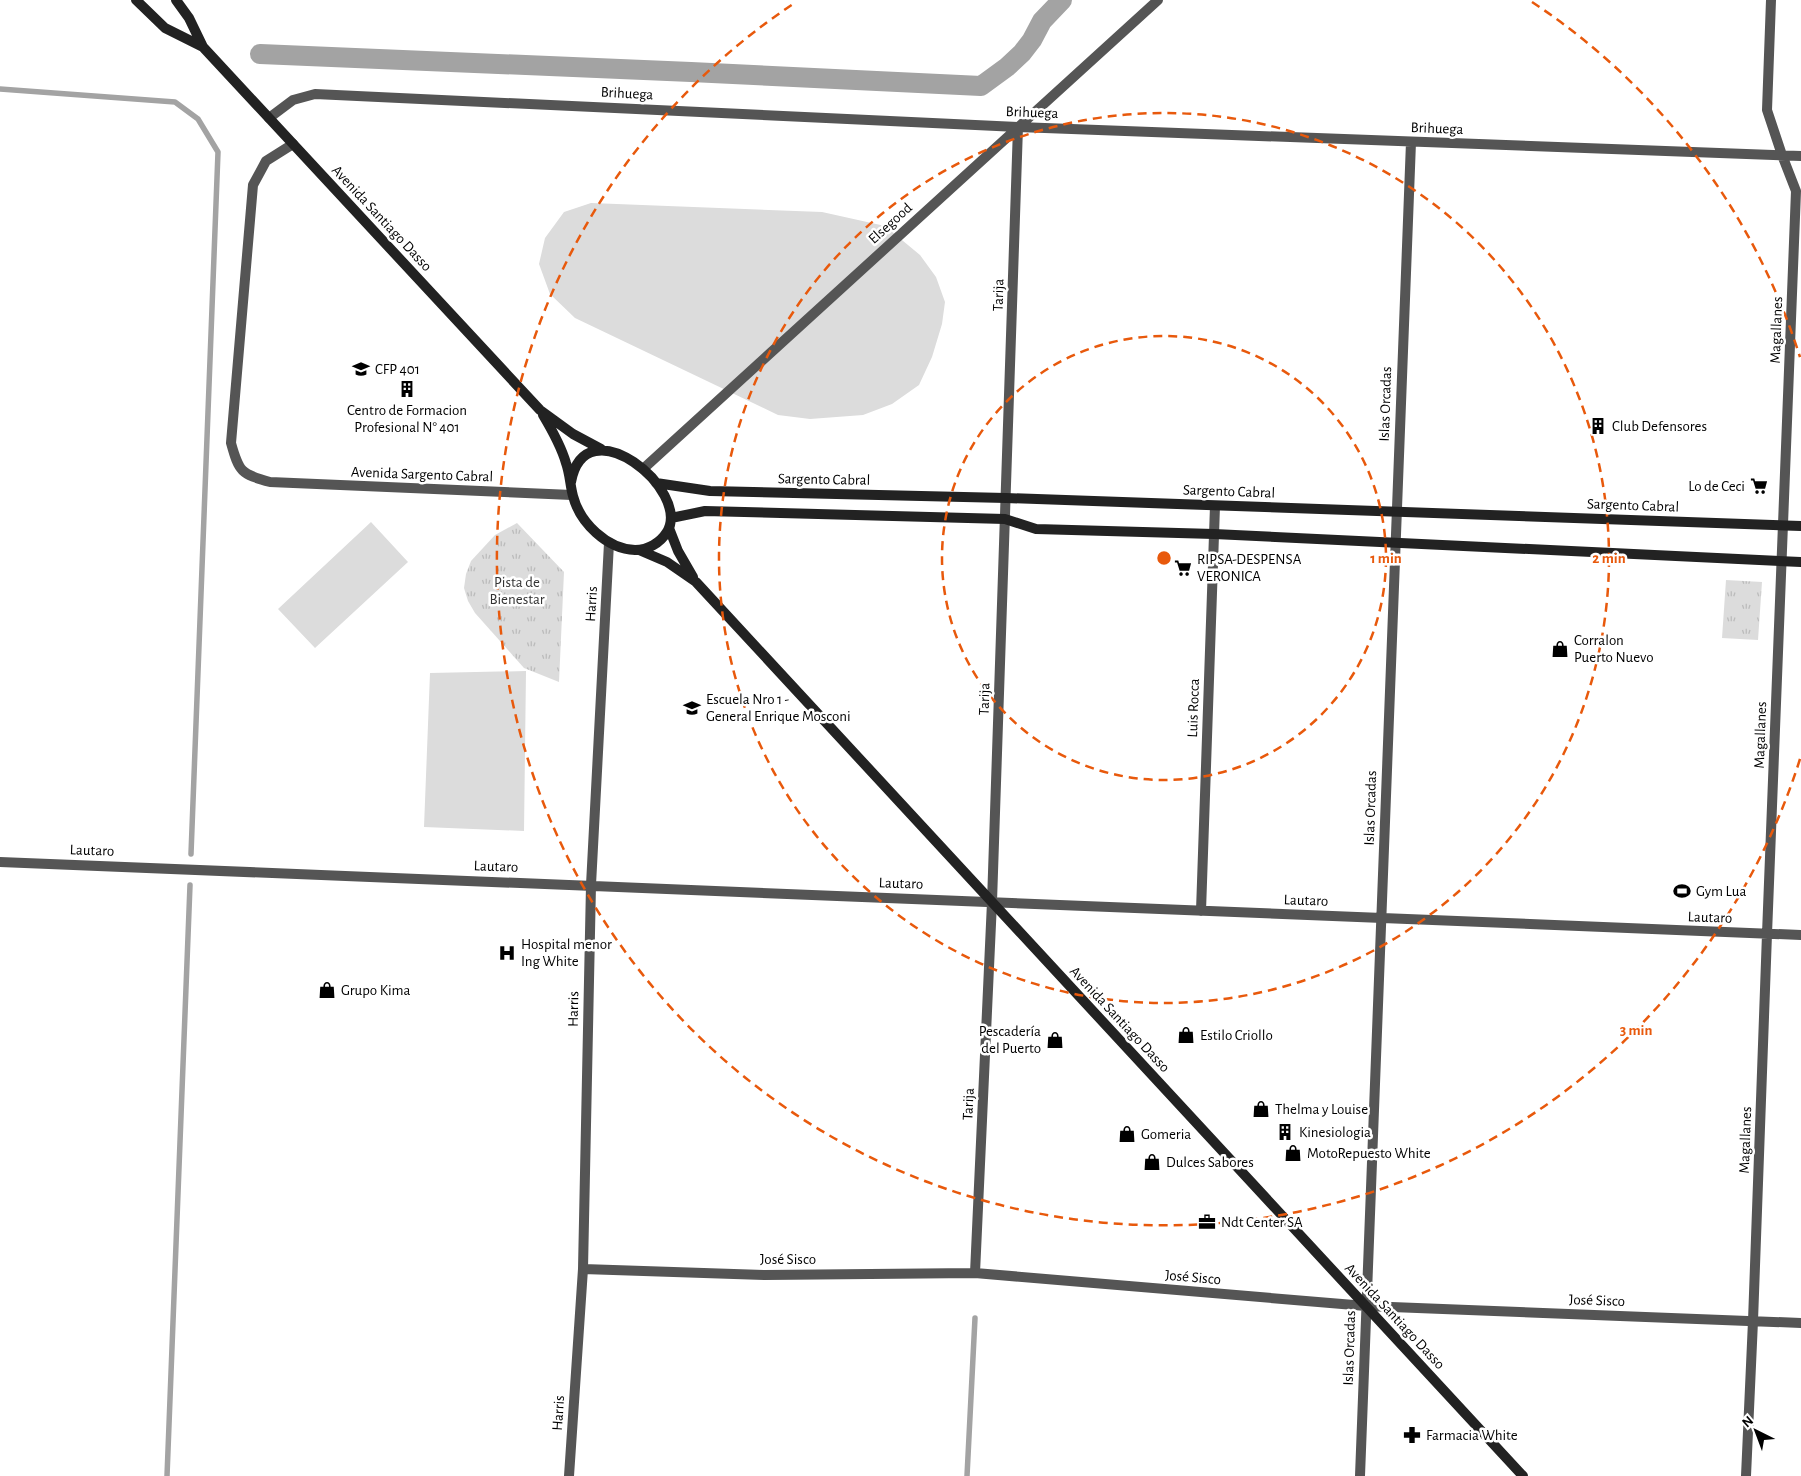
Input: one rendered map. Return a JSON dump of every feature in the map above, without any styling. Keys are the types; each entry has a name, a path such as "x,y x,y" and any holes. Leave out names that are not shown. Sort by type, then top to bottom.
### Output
{"main road":[{"name":"Avenida Santiago Dasso","path":"136,0 165,28 202,48 540,410 573,434 601,449 623,456 644,469 656,483 666,501 678,551 696,582 1522,1476"},
{"name":"Avenida Santiago Dasso","path":"176,0 189,18 202,48"},
{"name":"Avenida Santiago Dasso","path":"540,410 560,446 571,482 572,495 576,507 586,522 609,543 618,548 640,550 667,562 696,582"},
{"name":"Avenida Santiago Dasso","path":"571,482 573,470 579,460 601,449"},
{"name":"Sargento Cabral","path":"656,483 710,491 1006,498 1801,526"},
{"path":"640,550 656,544 664,537 670,523 706,511 1005,519 1036,529 1214,534 1801,562"}],"street":[{"name":"Elsegood","path":"644,469 1158,0"},
{"name":"Magallanes","path":"1746,1476 1796,191 1767,110 1771,0"},
{"name":"Brihuega","path":"269,118 292,100 315,94 1018,127 1801,156"},
{"name":"Tarija","path":"975,1273 992,902 1018,127"},
{"name":"Islas Orcadas","path":"1360,1476 1410,142"},
{"name":"Avenida Sargento Cabral","path":"293,144 266,161 253,185 231,443 237,464 247,476 270,482 572,495"},
{"name":"Luis Rocca","path":"1201,911 1215,506"},
{"name":"Harris","path":"569,1476 582,1269 591,885 609,543"},
{"name":"Lautaro","path":"0,862 1801,935"},
{"name":"José Sisco","path":"582,1269 765,1275 975,1273 1366,1306 1801,1323"}],"green space":[{"path":"591,203 822,212 885,226 920,255 936,277 945,302 942,324 932,357 919,385 892,404 863,415 810,419 778,415 575,318 550,294 539,264 545,238 564,212"},
{"path":"371,522 408,562 315,648 278,609"},
{"name":"Pista de Bienestar","path":"517,523 564,572 559,682 524,668 475,613 468,601 464,588 466,574 471,561 495,535"},
{"path":"1726,580 1762,582 1758,640 1722,638"},
{"path":"526,671 524,831 424,827 430,673"}],"waterway":[{"path":"260,54 981,86 1007,67 1022,53 1032,40 1042,21 1062,0"},
{"path":"0,89 175,102 198,119 218,152 191,854"},
{"path":"167,1476 190,885"},
{"path":"967,1476 975,1318"}],"place":[{"name":"CFP 401","path":"361,369"},
{"name":"Centro de Formacion Profesional N° 401","path":"407,389"},
{"name":"Club Defensores","path":"1598,426"},
{"name":"Lo de Ceci","path":"1759,486"},
{"name":"RIPSA-DESPENSA VERONICA","path":"1183,568"},
{"name":"Corralon Puerto Nuevo","path":"1560,649"},
{"name":"Escuela Nro 1 - General Enrique Mosconi","path":"692,708"},
{"name":"Gym Lua","path":"1682,891"},
{"name":"Hospital menor Ing White","path":"507,953"},
{"name":"Grupo Kima","path":"327,990"},
{"name":"Estilo Criollo","path":"1186,1035"},
{"name":"Pescadería del Puerto","path":"1055,1040"},
{"name":"Thelma y Louise","path":"1261,1109"},
{"name":"Kinesiologia","path":"1285,1132"},
{"name":"Gomeria","path":"1127,1134"},
{"name":"MotoRepuesto White","path":"1293,1153"},
{"name":"Dulces Sabores","path":"1152,1162"},
{"name":"Ndt Center SA","path":"1207,1222"},
{"name":"Farmacia White","path":"1412,1435"}]}
